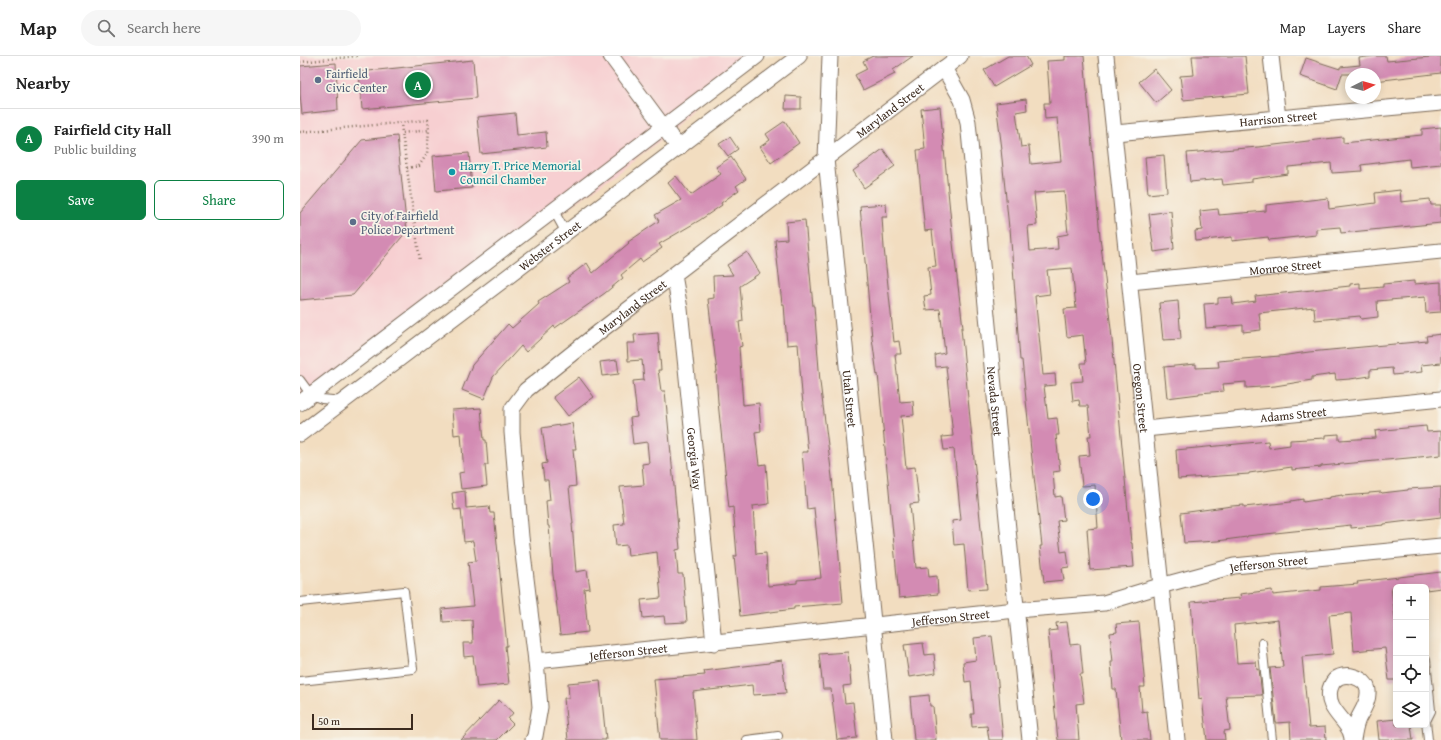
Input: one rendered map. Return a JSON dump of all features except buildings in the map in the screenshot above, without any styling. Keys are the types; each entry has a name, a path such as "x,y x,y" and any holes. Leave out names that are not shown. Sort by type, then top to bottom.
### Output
{"street":[{"path":"611,56 679,148"},
{"name":"Webster Street","path":"305,399 554,212 757,56"},
{"name":"Webster Street","path":"300,434 799,56"},
{"name":"Utah Street","path":"830,56 826,159 885,740"},
{"name":"Maryland Street","path":"536,661 521,537 512,432 512,409 526,390 960,56"},
{"name":"Oregon Street","path":"1106,56 1177,740"},
{"path":"1271,56 1278,118"},
{"name":"Nevada Street","path":"944,68 962,100 968,122 1030,740"},
{"name":"Harrison Street","path":"1115,133 1441,103"},
{"name":"Monroe Street","path":"1130,282 1441,251"},
{"name":"Georgia Way","path":"674,275 680,309 714,642"},
{"name":"Adams Street","path":"1145,429 1441,399"},
{"name":"Jefferson Street","path":"536,661 1016,610 1104,603 1234,566 1441,546"},
{"path":"533,740 540,707 536,661"}],"lane":[{"path":"554,212 566,233"},
{"path":"300,380 305,399 343,402"},
{"path":"300,602 404,592 413,669 300,681"},
{"path":"1262,643 1272,740"},
{"path":"1428,740 1426,721 1431,711 1429,691"},
{"path":"747,740 778,736"}],"path":[{"path":"300,62 357,56"},
{"path":"300,132 428,120 430,130 427,154 419,166 407,168"},
{"path":"401,122 420,261"},
{"path":"402,133 430,130"}],"shaded area":[{"name":"Fairfield Civic Center","path":"300,56 744,56 666,136 300,406"}],"place":[{"name":"Fairfield Civic Center","path":"318,80"},
{"name":"Fairfield City Hall","path":"418,85"},
{"name":"Harry T. Price Memorial Council Chamber","path":"452,172"},
{"name":"City of Fairfield Police Department","path":"353,222"}]}
